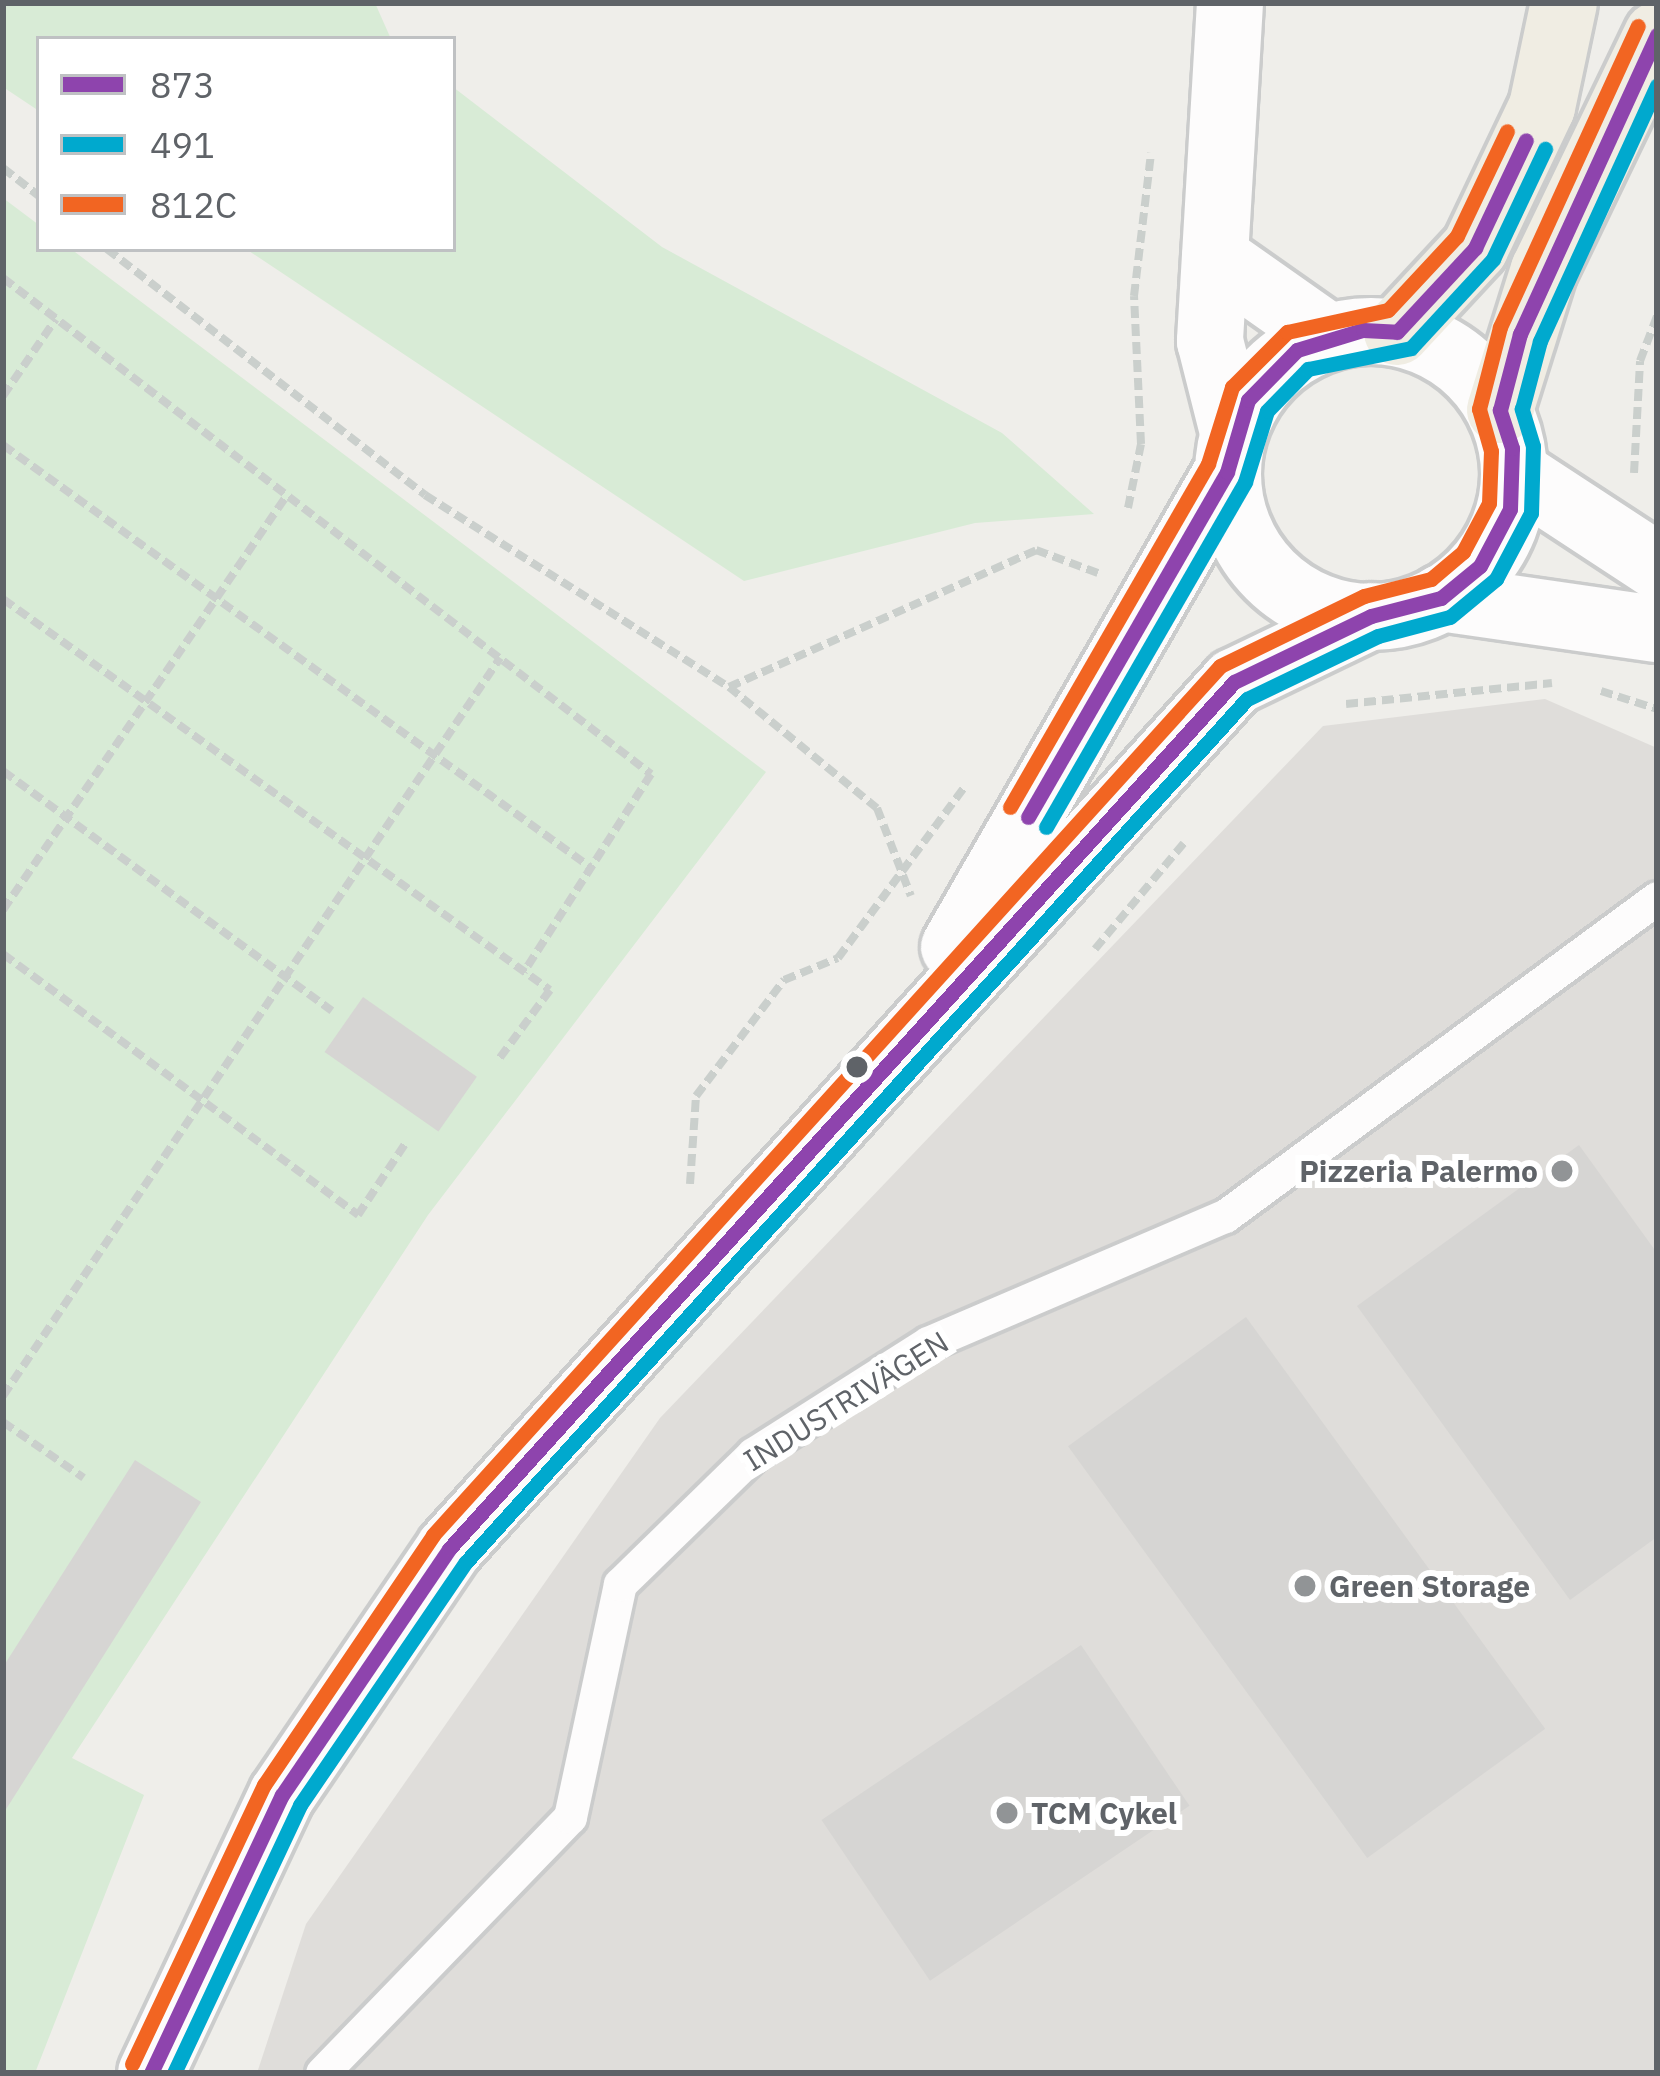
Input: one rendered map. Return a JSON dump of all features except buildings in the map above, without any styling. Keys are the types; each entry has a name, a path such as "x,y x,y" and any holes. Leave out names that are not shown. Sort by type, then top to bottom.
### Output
{"highway":[{"path":"1396,332 1475,248 1541,107 1564,3"},
{"path":"1499,410 1544,270 1657,35"}],"street":[{"path":"1230,3 1210,341 1230,452 1232,511 1267,573 1314,605 1371,616"},
{"path":"1214,257 1329,337"},
{"path":"896,1050 1146,609 1270,370 1329,337 1396,332 1450,355 1499,410 1515,473 1498,540 1441,598"},
{"path":"1515,473 1657,566"},
{"path":"152,2073 283,1796 449,1549 1234,682 1371,616 1441,598 1657,629"}],"lane":[{"name":"INDUSTRIVÄGEN","path":"322,2073 570,1817 620,1584 753,1454 928,1343 1225,1216 1657,898"}],"path":[{"path":"1127,514 1141,444 1134,296 1153,138"},
{"path":"3,168 36,194"},
{"path":"111,252 425,495 729,687 877,808 918,914"},
{"path":"3,278 651,774 524,972"},
{"path":"3,396 56,319"},
{"path":"3,446 590,867"},
{"path":"3,910 287,495"},
{"path":"729,687 1036,550 1090,567 1146,609"},
{"path":"3,599 550,990 499,1059"},
{"path":"3,1396 500,658"},
{"path":"1329,706 1570,682"},
{"path":"1592,688 1657,709"},
{"path":"3,771 332,1011"},
{"path":"689,1192 696,1096 784,980 838,958 972,777"},
{"path":"3,954 204,1097 358,1215 407,1141"},
{"path":"3,1422 84,1478"}],"shaded area":[{"path":"1545,699 1657,748 1657,2073 257,2073 306,1924 660,1418 1323,726"}],"green space":[{"path":"3,3 375,3 390,36 36,36 36,109 3,87"},
{"path":"456,89 662,247 1002,433 1094,514 975,523 744,581 250,252 456,252"},
{"path":"3,198 36,223 36,252 75,252 766,772 428,1215 72,1758 144,1795 35,2073 3,2073"}],"transit line":[{"name":"812C","path":"132,2064 264,1785 433,1535 1220,666 1364,596 1431,579 1463,552 1489,503 1491,451 1479,409 1500,327 1638,26"},
{"name":"873","path":"151,2073 282,1795 449,1549 1234,682 1371,616 1441,598 1480,566 1510,509 1512,448 1500,410 1520,334 1657,35"},
{"name":"491","path":"174,2073 300,1805 466,1562 1247,699 1378,636 1450,617 1496,579 1531,513 1533,446 1522,409 1540,341 1657,85"},
{"name":"812C","path":"1010,807 1208,464 1232,387 1287,332 1388,310 1457,236 1507,131"},
{"name":"873","path":"1028,817 1227,472 1248,400 1297,350 1363,330 1397,332 1475,248 1526,140"},
{"name":"491","path":"1046,827 1245,482 1267,411 1308,369 1411,348 1493,259 1545,149"}],"place":[{"name":"Pizzeria Palermo","path":"1562,1171"},
{"name":"Green Storage","path":"1305,1586"},
{"name":"TCM Cykel","path":"1007,1813"}]}
